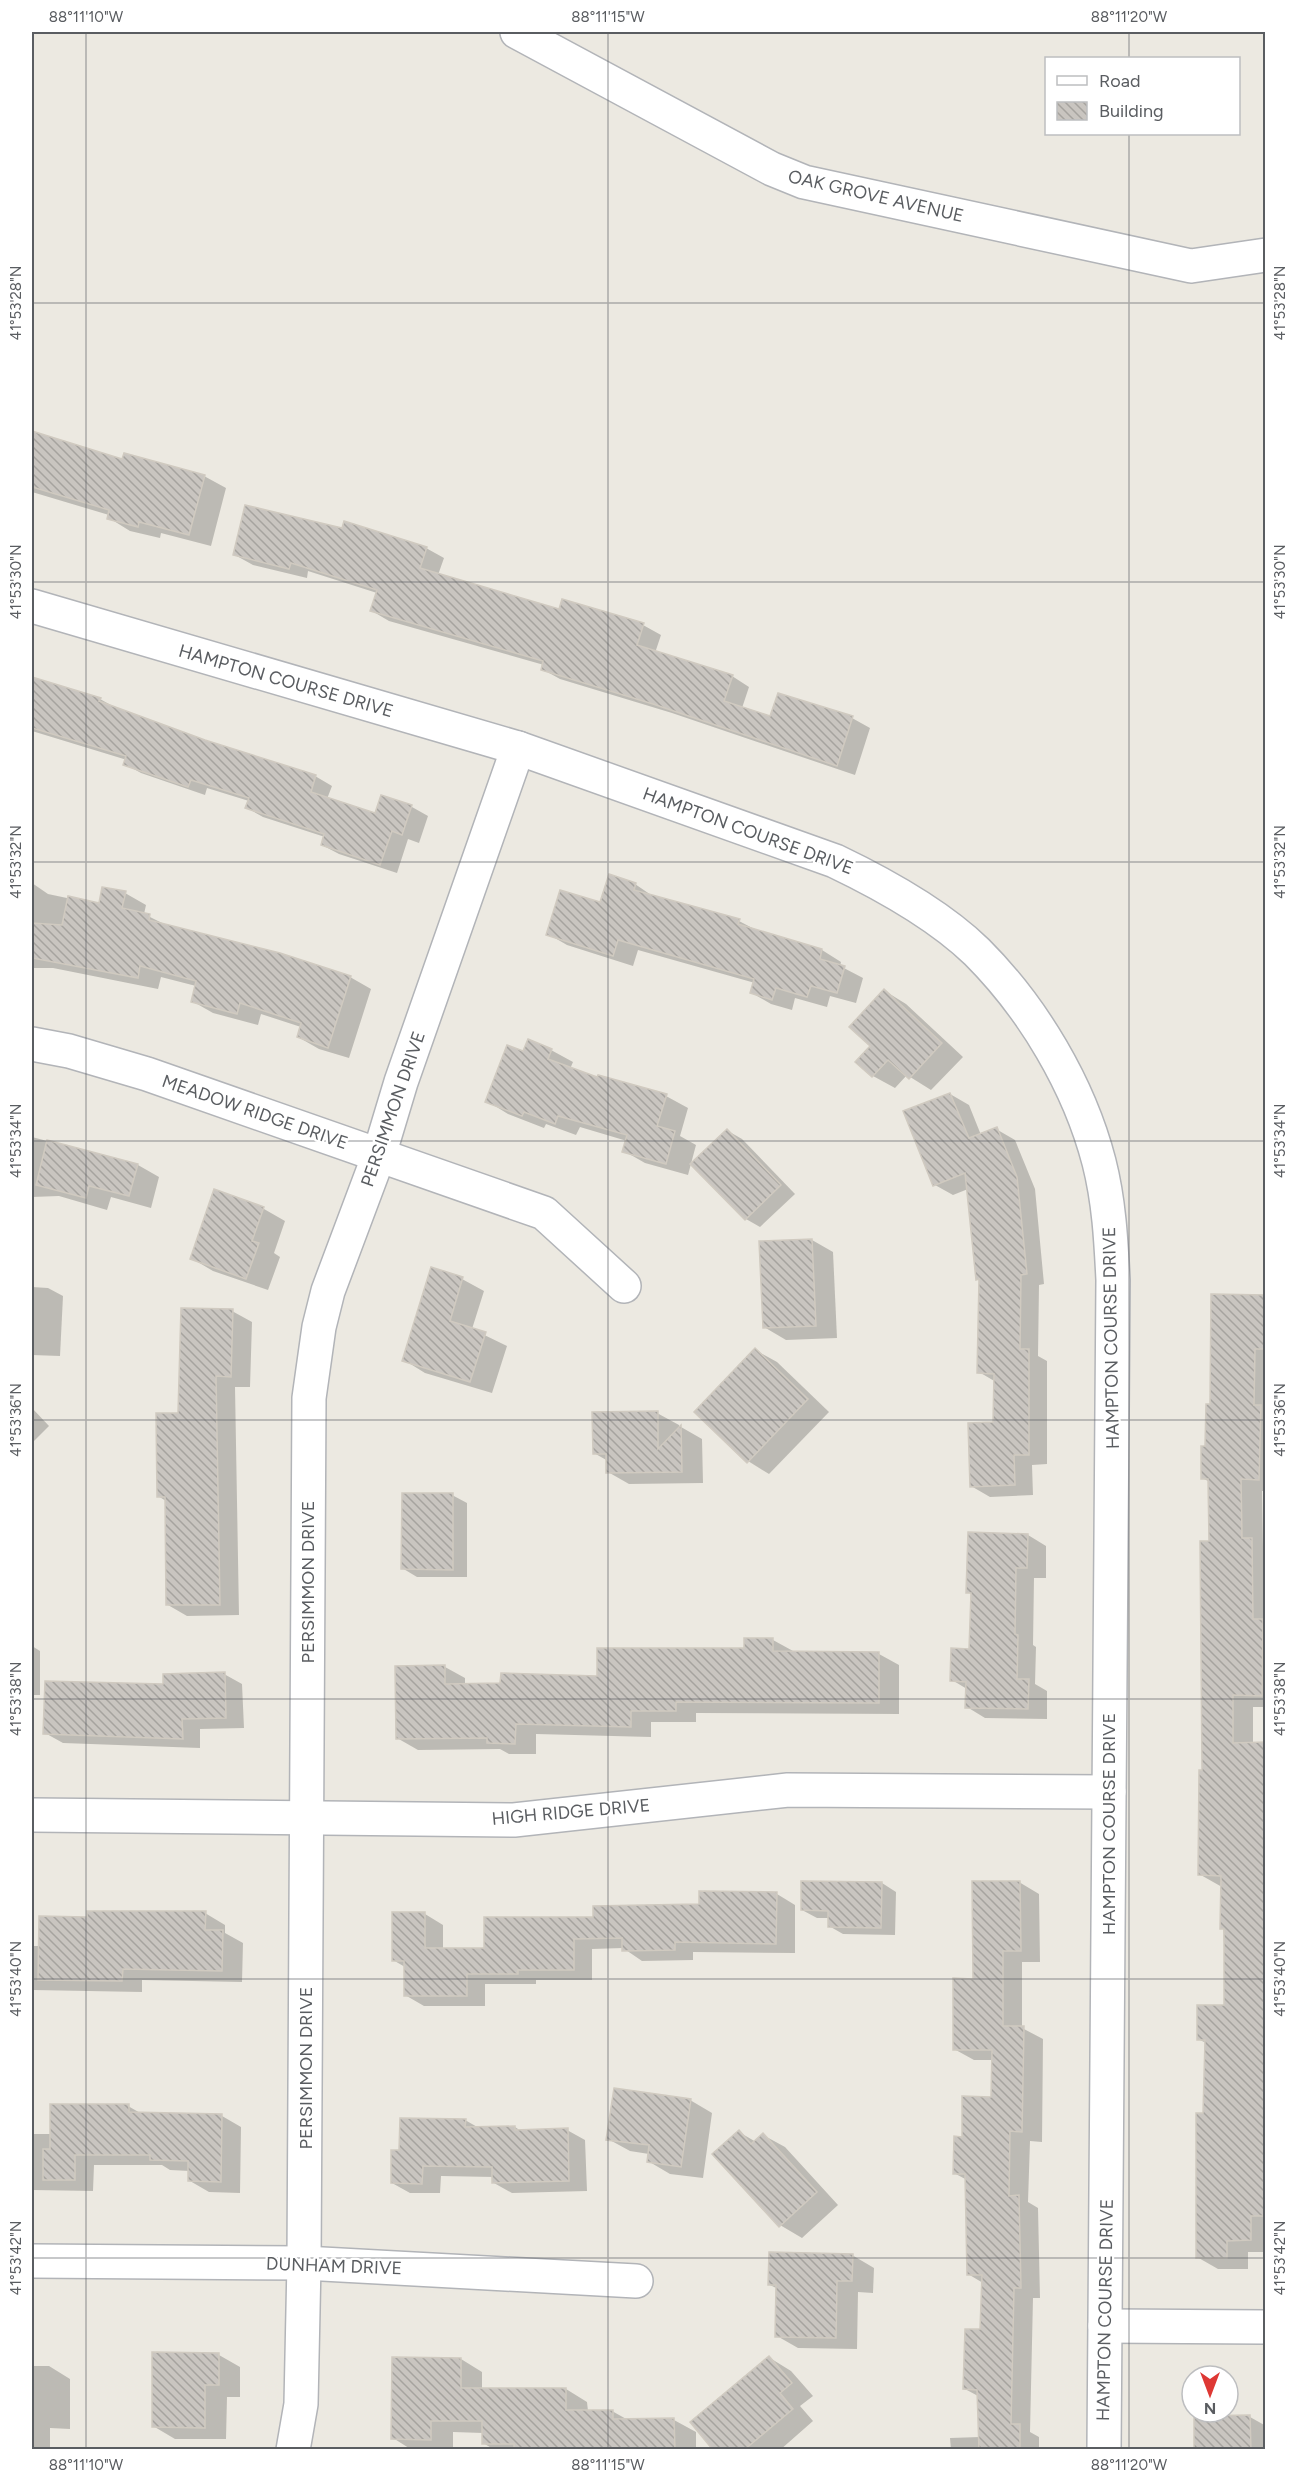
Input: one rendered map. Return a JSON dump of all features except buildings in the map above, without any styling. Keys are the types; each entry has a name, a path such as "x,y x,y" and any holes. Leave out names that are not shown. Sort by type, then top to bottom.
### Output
{"street":[{"name":"OAK GROVE AVENUE","path":"517,32 772,170 804,182 1191,267 1266,255"},
{"name":"HAMPTON COURSE DRIVE","path":"32,606 518,748 836,861 873,879 919,908 976,951 1021,1005 1061,1066 1089,1130 1099,1163 1110,1222 1113,1292 1104,2450"},
{"name":"PERSIMMON DRIVE","path":"293,2450 302,2404 311,1378 328,1291 379,1155 401,1082 518,748"},
{"name":"MEADOW RIDGE DRIVE","path":"32,1044 69,1051 147,1074 544,1213 624,1286"},
{"name":"HIGH RIDGE DRIVE","path":"32,1815 308,1820 514,1820 788,1790 1109,1792"},
{"name":"DUNHAM DRIVE","path":"32,2261 304,2263 636,2281"},
{"path":"1105,2326 1266,2327"}]}
